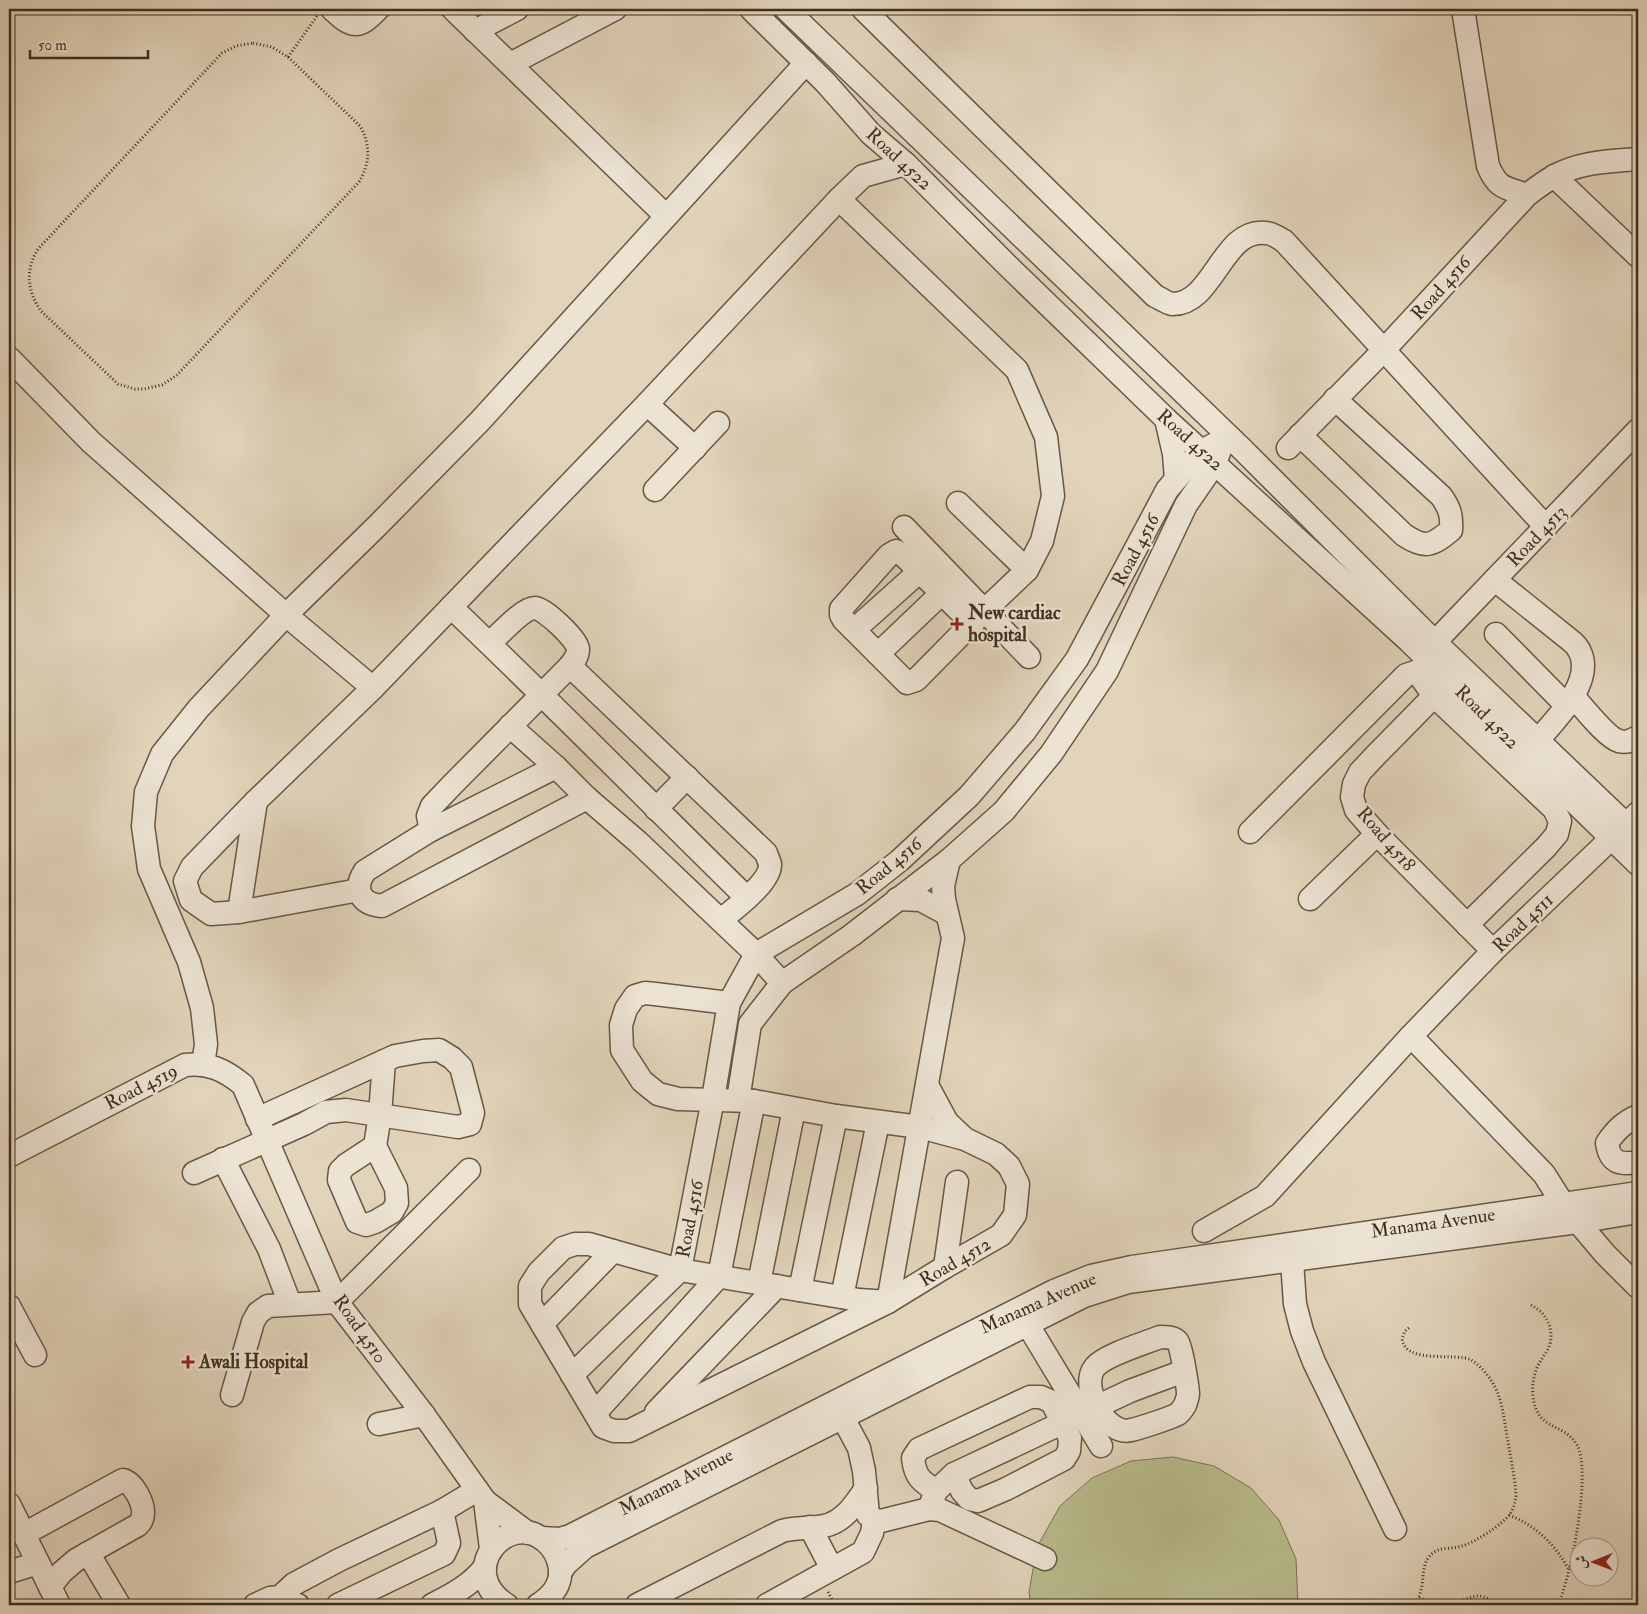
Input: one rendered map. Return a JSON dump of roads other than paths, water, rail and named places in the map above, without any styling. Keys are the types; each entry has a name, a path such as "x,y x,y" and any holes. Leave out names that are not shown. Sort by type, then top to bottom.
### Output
{"street":[{"path":"332,9 343,19 354,24 366,21 378,9"},
{"path":"453,9 666,216"},
{"path":"475,30 517,9"},
{"path":"510,64 615,9"},
{"name":"Road 4522","path":"751,9 826,82 871,134 906,164 1166,419 1220,451 1435,642 1538,740 1629,828 1638,864"},
{"name":"Road 4522","path":"786,9 1212,421 1220,451 1242,487 1410,642 1419,671 1629,828"},
{"path":"863,9 1155,296 1170,304 1185,302 1196,295 1233,247 1250,233 1268,233 1284,241 1546,527"},
{"path":"1463,9 1488,166 1500,186 1527,195"},
{"path":"203,1065 206,1044 200,999 189,962 149,869 143,826 146,792 162,754 198,709 286,615 480,422 806,63"},
{"path":"863,176 871,134"},
{"name":"Road 4516","path":"1335,399 1441,496 1449,508 1452,519 1451,530 1439,540 1430,544 1417,543 1404,535 1294,442 1335,399 1383,351 1527,195 1554,176 1572,169 1602,162 1638,159"},
{"path":"359,890 240,912 211,914 191,900 186,881 192,867 256,801 373,688 647,404 839,199 863,176 906,164"},
{"path":"1554,176 1638,256"},
{"path":"839,199 1017,370 1046,437 1053,496 1042,541 1027,570 979,617 913,683 907,683 841,615 842,609 889,555 896,552 902,554 942,593 979,617 1030,656"},
{"path":"9,358 91,442 286,615 373,688"},
{"path":"647,404 695,448"},
{"path":"1166,419 1174,454 1185,485 1242,487"},
{"path":"655,490 718,423"},
{"name":"Road 4513","path":"1435,642 1638,430"},
{"name":"Road 4516","path":"680,1270 713,1100 729,1003 756,954 857,894 899,861 969,796 1024,731 1077,658 1167,490 1185,485 1220,451"},
{"name":"Road 4516","path":"719,1276 746,1101 750,1024 782,983 852,935 949,860 1004,811 1051,754 1107,671 1186,505 1185,485"},
{"path":"958,503 1027,570"},
{"path":"904,527 979,617"},
{"path":"854,630 920,571"},
{"path":"1495,580 1570,640 1580,651 1583,662 1582,675 1570,701 1538,740"},
{"path":"878,654 942,593"},
{"path":"451,607 542,694 747,898"},
{"path":"431,830 428,816 432,806 570,666 577,656 578,648 574,640 544,610 535,608 526,610 490,643"},
{"path":"1496,634 1609,735 1619,741 1630,742 1638,737"},
{"path":"570,666 766,853 770,865 767,876 747,898 721,920"},
{"path":"1250,832 1419,671 1434,696 1554,809 1560,820 1557,834 1546,847 1467,925"},
{"name":"Road 4518","path":"1434,696 1360,772 1354,784 1352,797 1356,810 1377,834 1493,951"},
{"path":"510,726 721,920 782,983"},
{"path":"556,767 431,830 366,871 360,879 359,890 363,899 372,905 382,906 587,798"},
{"path":"656,809 687,777"},
{"path":"240,912 256,801"},
{"name":"Road 4511","path":"1204,1231 1265,1196 1411,1036 1493,951 1629,828"},
{"path":"1310,899 1377,834"},
{"path":"572,1375 680,1270 842,1297 888,1302 953,938 943,886 949,860"},
{"path":"897,900 921,900 947,914"},
{"path":"713,1100 678,1099 658,1094 642,1081 622,1050 621,1025 626,1009 635,996 644,993 729,1003"},
{"path":"1411,1036 1544,1174 1563,1204 1605,1254 1638,1287"},
{"path":"194,1173 304,1124 326,1112 346,1110 458,1127 470,1124 473,1113 461,1067 452,1058 439,1050 395,1056 257,1118"},
{"path":"375,1146 380,1115 384,1061"},
{"name":"Road 4519","path":"9,1156 184,1065 193,1064 213,1066 230,1074 243,1085 266,1140"},
{"path":"928,1085 947,1122 965,1139"},
{"name":"Road 4512","path":"680,1270 589,1244 575,1244 563,1248 539,1272 530,1286 530,1304 603,1426 614,1431 630,1430 888,1302 1001,1236 1015,1214 1018,1184 1009,1166 996,1154 965,1139 920,1127 836,1116 746,1101 713,1100"},
{"path":"644,1423 768,1284 794,1109"},
{"path":"800,1290 836,1116"},
{"path":"1638,1116 1627,1121 1615,1131 1607,1143 1608,1153 1614,1160 1627,1164 1638,1162"},
{"path":"842,1297 878,1122"},
{"name":"Road 4510","path":"266,1140 337,1302 424,1415 481,1496 488,1558 485,1578 489,1589 496,1598 506,1605"},
{"path":"223,1159 269,1249 290,1304"},
{"path":"232,1395 253,1322 258,1313 268,1306 337,1302 469,1170"},
{"path":"945,1267 957,1182"},
{"name":"Manama Avenue","path":"488,1558 501,1539 514,1534 560,1539 570,1536 1023,1317 1128,1282 1563,1204 1638,1193"},
{"name":"Manama Avenue","path":"1291,1252 1578,1222 1638,1212"},
{"path":"542,1324 612,1250"},
{"path":"1291,1252 1295,1304 1302,1331 1314,1362 1395,1529"},
{"path":"595,1413 719,1276"},
{"path":"9,1306 35,1355"},
{"path":"1023,1317 1101,1446"},
{"name":"Manama Avenue","path":"552,1594 566,1564 585,1547 842,1418 1023,1317"},
{"path":"954,1474 962,1491 969,1498 978,1500 1006,1489 1064,1458 1069,1451 1070,1438 1080,1414 1089,1387 1090,1377 1095,1367 1104,1360 1160,1337 1170,1337 1178,1342 1188,1395 1185,1406 1178,1414 1128,1431 1117,1430 1109,1424 1080,1414 1041,1397 1030,1397 920,1449 913,1458 914,1469 920,1481 940,1510 1045,1559"},
{"path":"842,1418 859,1448 866,1488 868,1515 874,1520 881,1521 933,1500 954,1474 1130,1390 1184,1371"},
{"path":"379,1424 424,1415"},
{"path":"24,1534 123,1480 129,1482 143,1507 143,1517 138,1525 69,1566 55,1596"},
{"path":"637,1605 782,1531 795,1528 826,1526 838,1521 852,1509 866,1488"},
{"path":"255,1605 262,1601 289,1601 294,1584 339,1560 442,1511 481,1496 552,1547 558,1559 552,1594"},
{"path":"9,1504 55,1596"},
{"path":"338,1605 444,1554 449,1543 442,1511"},
{"path":"767,1605 863,1552 872,1533 874,1520"},
{"path":"810,1527 832,1569"},
{"path":"88,1553 120,1605"},
{"path":"432,1605 464,1587 477,1577 488,1558"},
{"path":"9,1572 38,1563"},
{"path":"497,1605 506,1605"}],"place":[{"name":"New cardiac hospital","path":"957,624"},
{"name":"Awali Hospital","path":"188,1362"}]}
